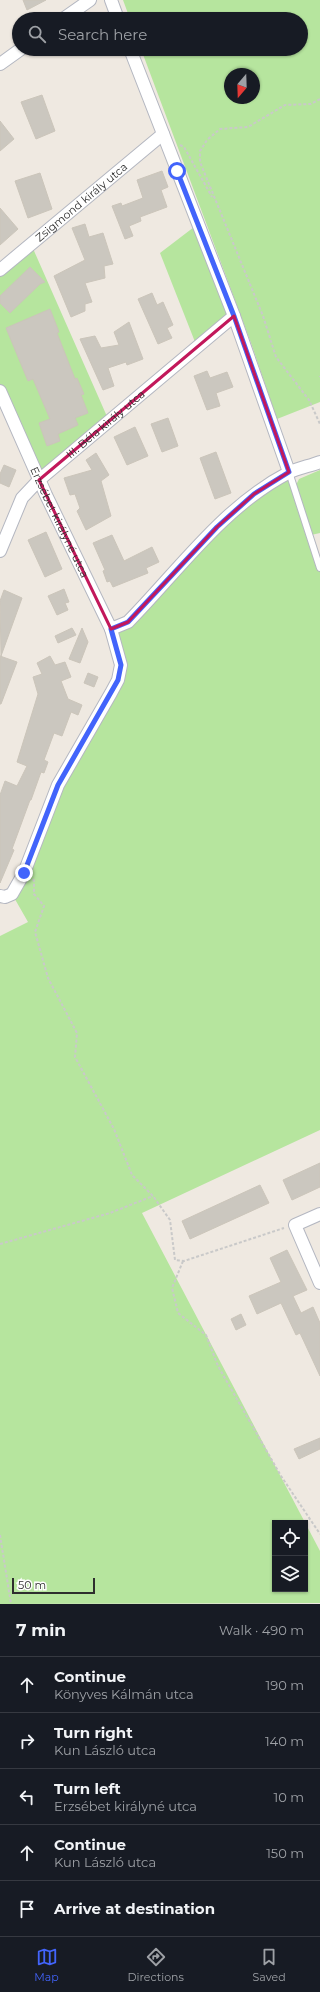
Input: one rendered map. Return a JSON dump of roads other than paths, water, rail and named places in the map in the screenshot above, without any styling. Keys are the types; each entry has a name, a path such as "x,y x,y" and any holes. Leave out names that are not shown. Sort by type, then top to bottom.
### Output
{"street":[{"path":"74,12 90,0"},
{"path":"111,0 115,12"},
{"path":"0,64 12,55"},
{"path":"133,56 234,316 289,472"},
{"name":"Zsigmond király utca","path":"0,270 165,139"},
{"name":"III. Béla király utca","path":"0,551 22,498 39,480 234,316"},
{"name":"Erzsébet királyné utca","path":"0,391 39,480 111,629 121,665 118,680 58,785 24,873 6,895"},
{"path":"111,629 128,622 217,527 254,494 289,472 320,462"},
{"path":"320,1214 295,1225 320,1283"}],"lane":[{"path":"289,472 320,568"}]}
